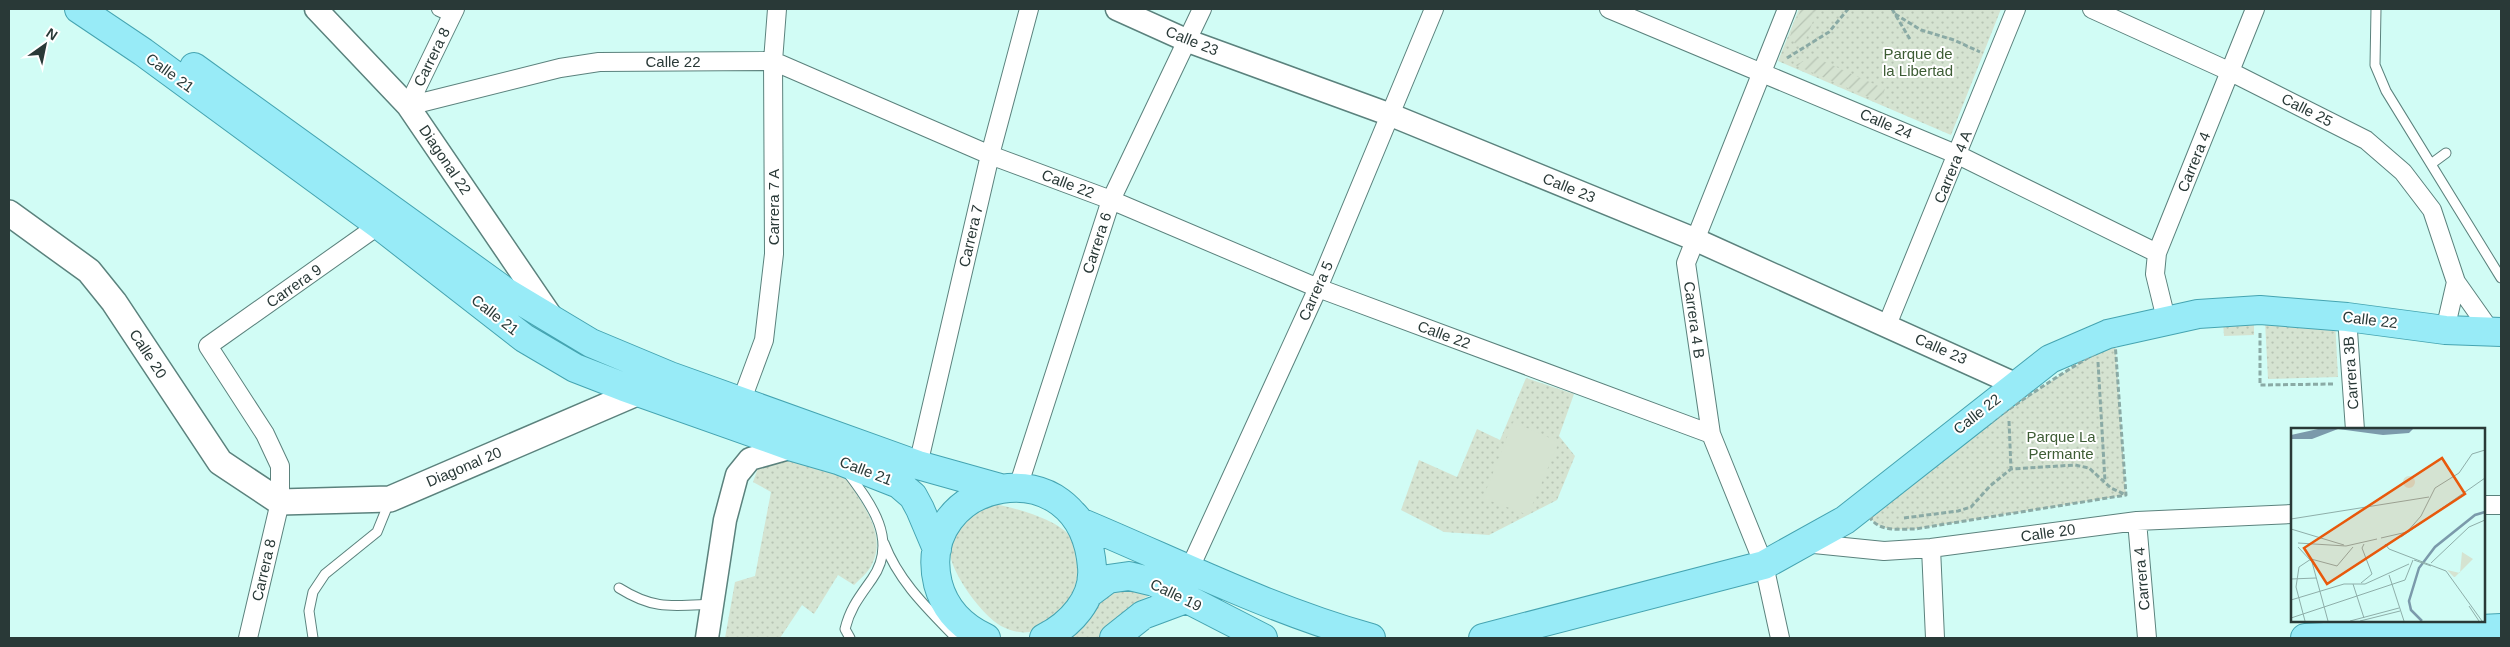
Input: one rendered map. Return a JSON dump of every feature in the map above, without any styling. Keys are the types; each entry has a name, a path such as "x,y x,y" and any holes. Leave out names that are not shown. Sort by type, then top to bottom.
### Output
{"main road":[{"name":"Calle 21","path":"79,9 143,52 379,225 524,338 575,368 793,447 838,460 899,484 913,496 937,549"},
{"name":"Calle 21","path":"112,9 506,292 556,324 592,344 670,376 918,465 1009,487 1036,490 1053,497 1068,508 1082,527 1091,548 1092,571 1088,594 1064,631 1044,638"},
{"name":"Calle 20","path":"9,213 89,271 114,302 220,462 280,502"},
{"name":"Calle 22","path":"1483,638 1764,565 1845,520 2012,396 2050,359 2108,334 2166,319 2198,314 2260,310 2348,317 2445,330 2496,333"},
{"name":"Diagonal 20","path":"280,502 390,499 638,392"},
{"name":"Calle 21","path":"986,638 971,631 954,616 941,596 935,572 937,549 945,527 959,509 978,495 1009,487"},
{"path":"1068,508 1080,522 1189,570 1319,624 1371,638"},
{"name":"Calle 19","path":"1088,594 1108,579 1129,576 1154,582 1263,638"},
{"path":"1114,638 1143,615 1186,599"},
{"path":"2305,638 2368,631 2501,628"}],"street":[{"name":"Diagonal 22","path":"316,9 408,106 556,324"},
{"name":"Carrera 7 A","path":"742,402 764,340 774,254 774,62 777,9"},
{"name":"Carrera 7","path":"918,465 990,155 1029,9"},
{"name":"Calle 23","path":"1117,9 1188,41 1391,115 1694,239 1887,325 2012,396"},
{"name":"Carrera 6","path":"1009,487 1111,200 1202,9"},
{"name":"Carrera 5","path":"1189,570 1318,288 1434,9"},
{"name":"Calle 24","path":"1610,9 1958,155 2157,253"},
{"name":"Carrera 4 B","path":"1780,638 1764,565 1711,434 1686,263 1787,9"},
{"name":"Carrera 4 A","path":"1887,325 2016,9"},
{"name":"Calle 25","path":"2092,9 2230,72 2366,140 2403,172 2432,210 2456,282 2496,333"},
{"name":"Carrera 4","path":"2166,319 2155,274 2157,253 2255,9"},
{"name":"Carrera 8","path":"408,106 449,11"},
{"name":"Calle 22","path":"408,106 560,68 600,62 774,62 990,155 1111,200 1318,288 1711,434"},
{"name":"Carrera 9","path":"208,346 379,225"},
{"path":"2445,330 2456,282"},
{"name":"Carrera 3B","path":"2348,317 2355,428"},
{"name":"Carrera 8","path":"208,346 265,434 280,466 280,502 248,638"},
{"path":"706,638 713,604 725,520 737,475 750,459 793,447"},
{"path":"2485,506 2501,505"},
{"name":"Calle 20","path":"1804,543 1884,551 1931,548 2137,520 2291,514"},
{"name":"Carrera 4","path":"2137,520 2146,638"},
{"path":"1931,548 1935,638"}],"lane":[{"path":"2376,9 2375,64 2386,92 2501,278"},
{"path":"2431,164 2446,153"},
{"path":"838,460 872,508 882,529 884,543 892,563 903,581 956,638"},
{"path":"313,638 309,611 313,592 326,574 377,532 390,499"},
{"path":"850,638 845,629 849,612 873,578 881,560 884,543"},
{"path":"618,588 644,603 659,606 713,604"}],"path":[{"path":"1783,59 1829,32 1848,9"},
{"path":"1892,9 1911,41"},
{"path":"1894,14 1921,30 1954,40 1983,54"},
{"path":"2260,310 2260,385 2352,383"},
{"path":"2114,342 2126,495 1915,529 1887,529 1876,525 1871,519 1874,510 1881,502 2012,396 2114,342"},
{"path":"2097,352 2106,482"},
{"path":"2011,469 2012,396"},
{"path":"1904,518 1958,511 1970,507 1990,486 2011,469 2075,464 2088,468 2111,488 2126,495"}],"green space":[{"name":"Parque de la Libertad","path":"1799,9 2001,9 1951,135 1778,61"},
{"path":"1801,9 1818,9 1803,46 1794,43 1796,38 1790,36"},
{"path":"1814,57 1885,89 1880,102 1795,65"},
{"path":"2335,320 2338,377 2268,379 2265,321"},
{"path":"2254,321 2254,335 2224,336 2223,322"},
{"name":"Parque La Permante","path":"2115,342 2126,495 1915,529 1885,528 1871,519 1874,510 1991,422 2052,380"},
{"path":"1526,378 1574,394 1559,436 1575,456 1557,500 1489,535 1444,532 1401,510 1419,460 1457,477 1477,429 1500,440"},
{"path":"1513,422 1559,442 1528,515 1483,498"},
{"path":"776,457 839,468 861,502 874,527 876,552 869,570 854,585 838,575 814,614 802,605 780,638 725,638 735,582 755,576 771,492 753,482 758,468"},
{"path":"994,504 1038,516 1060,527 1074,542 1081,558 1086,575 1070,598 1048,623 1034,631 1013,631 994,621 976,603 954,568 950,548 961,520"},
{"path":"1134,587 1150,595 1130,606 1106,638 1072,638 1087,615 1111,589"}]}
